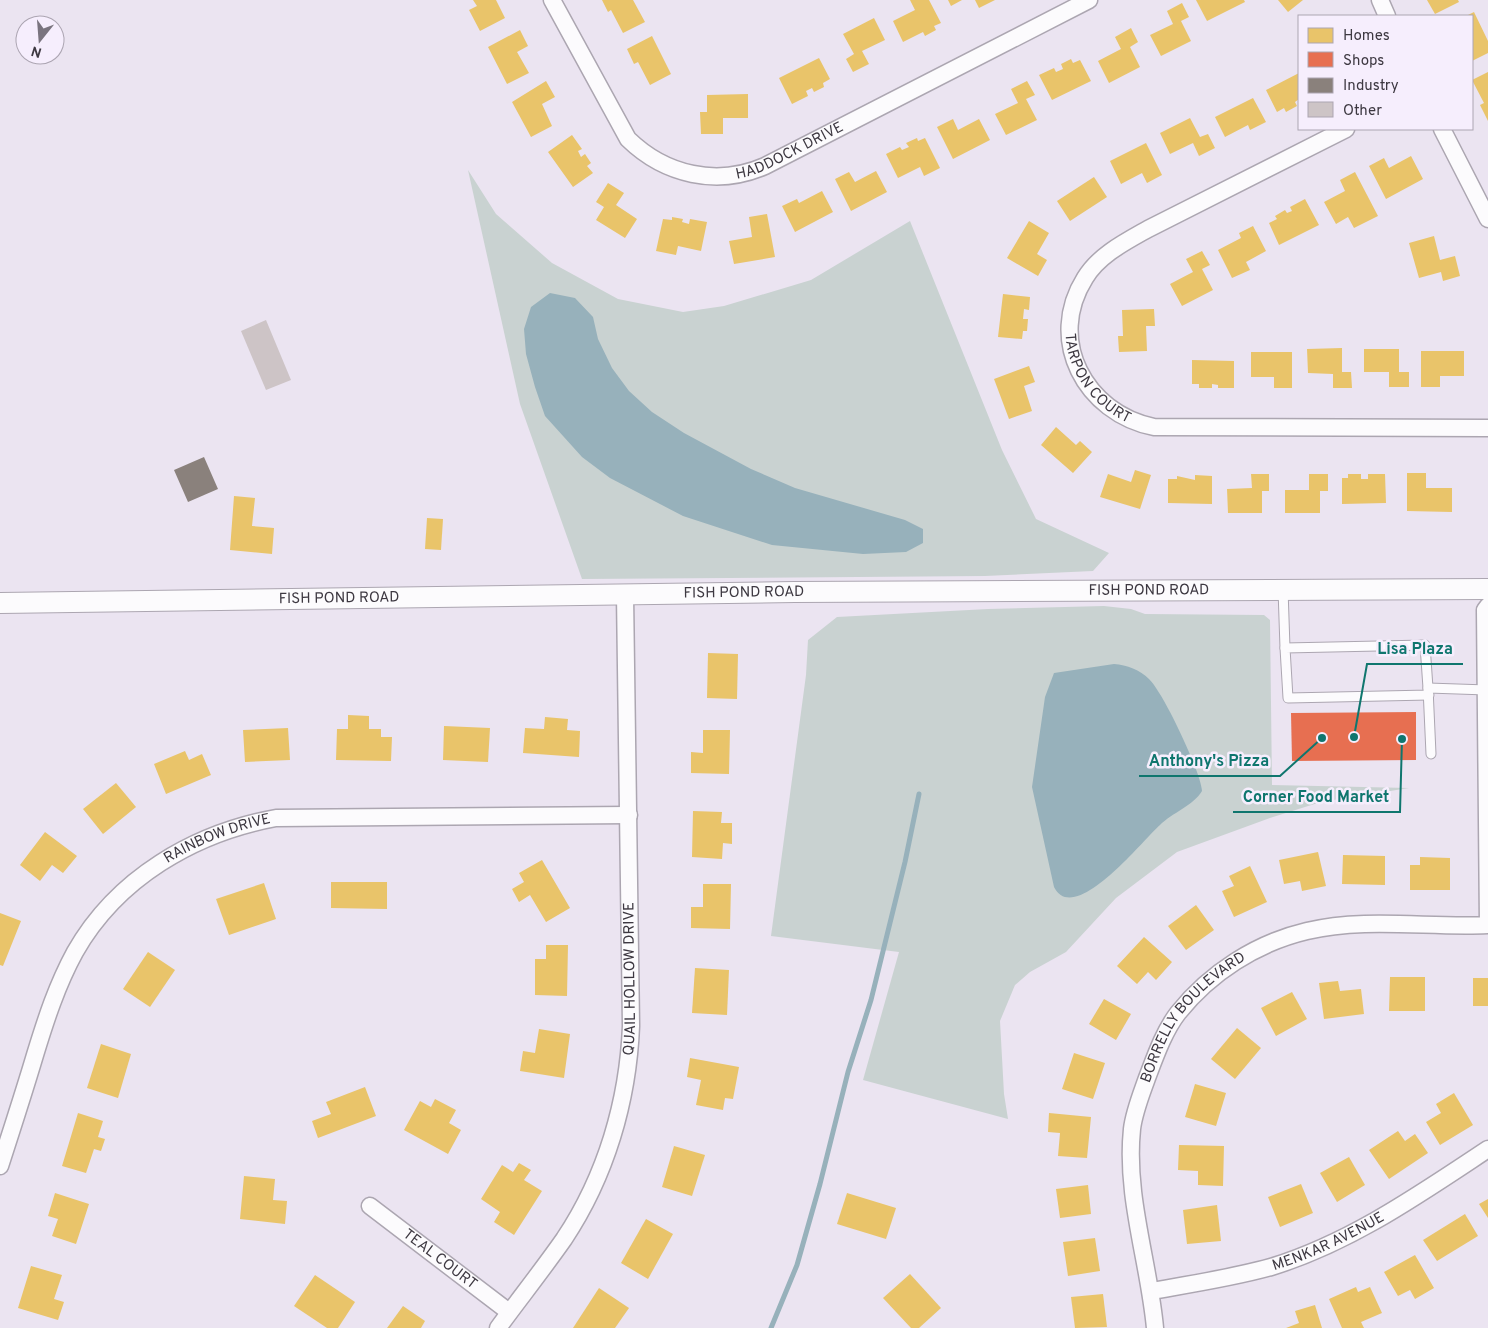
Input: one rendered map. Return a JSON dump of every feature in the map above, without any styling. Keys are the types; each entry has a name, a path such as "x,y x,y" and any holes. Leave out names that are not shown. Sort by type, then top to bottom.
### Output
{"street":[{"name":"HADDOCK DRIVE","path":"552,0 628,140 642,153 673,170 713,177 740,175 765,166 1089,0"},
{"path":"1380,0 1387,15"},
{"name":"TARPON COURT","path":"1344,130 1148,229 1119,246 1094,266 1078,292 1071,318 1070,338 1080,375 1092,393 1104,405 1136,424 1154,428 1488,428"},
{"path":"1443,130 1488,219"},
{"name":"FISH POND ROAD","path":"0,603 625,595 1488,589"},
{"name":"QUAIL HOLLOW DRIVE","path":"498,1328 565,1238 576,1219 602,1166 618,1117 628,1075 631,1026 625,595"},
{"path":"1488,606 1485,610 1488,925"},
{"name":"RAINBOW DRIVE","path":"0,1166 50,1009 75,952 112,903 129,886 163,860 227,830 276,818 628,815"},
{"name":"BORRELLY BOULEVARD","path":"1155,1328 1152,1291 1135,1209 1132,1129 1149,1073 1178,1014 1209,980 1240,958 1271,942 1307,931 1368,924 1488,925"},
{"name":"MENKAR AVENUE","path":"1152,1291 1271,1266 1322,1248 1362,1228 1488,1149"},
{"name":"TEAL COURT","path":"370,1206 509,1312"}],"lane":[{"path":"1283,589 1288,698 1487,690"},
{"path":"1286,648 1426,645 1431,754"}],"shaded area":[{"path":"468,170 496,214 552,263 618,299 683,312 724,306 811,280 910,221 1002,450 1036,519 1109,553 1093,571 985,576 582,579 520,404"},
{"path":"1104,606 1131,609 1145,614 1264,615 1270,620 1272,785 1409,788 1321,802 1273,817 1177,852 1116,898 1066,952 1030,972 1015,985 1000,1021 1004,1094 1008,1119 863,1080 899,952 771,936 806,675 808,640 837,617 988,609"}],"water":[{"path":"550,293 575,298 593,317 598,339 612,368 629,391 652,412 684,433 751,469 795,488 905,520 923,529 923,543 906,552 863,554 772,545 683,516 610,478 582,457 545,416 535,387 526,354 524,329 531,307"},
{"path":"1114,664 1137,671 1149,679 1155,687 1172,715 1195,767 1202,791 1194,801 1160,825 1108,877 1092,889 1076,896 1064,896 1054,887 1032,787 1045,697 1054,673"}],"building: Homes":[{"path":"473,0 496,0 505,18 480,31 469,10 477,6"},
{"path":"602,0 633,0 645,22 623,33 611,10 608,12"},
{"path":"910,0 929,0 941,23 934,26 936,30 925,36 923,32 903,42 893,21 915,10"},
{"path":"948,0 962,0 951,6"},
{"path":"975,0 995,0 979,8"},
{"path":"1196,0 1244,0 1245,2 1207,21"},
{"path":"1278,0 1303,0 1288,12"},
{"path":"1427,0 1458,0 1459,2 1435,14"},
{"path":"1182,3 1189,17 1181,21 1191,41 1161,56 1150,35 1173,24 1167,11"},
{"path":"1474,12 1488,41 1488,53 1473,60 1473,15 1468,15"},
{"path":"874,18 885,40 862,51 869,64 853,72 846,59 854,54 843,34"},
{"path":"1131,28 1138,42 1130,47 1140,67 1109,83 1098,61 1121,49 1115,37"},
{"path":"520,30 528,46 517,52 529,73 507,84 488,47"},
{"path":"652,36 671,74 650,85 638,62 634,64 627,49"},
{"path":"819,58 830,79 823,83 824,87 814,92 812,88 806,91 808,96 792,104 779,78"},
{"path":"1071,59 1073,63 1080,60 1091,81 1052,100 1039,75 1054,68 1056,72 1063,69 1061,64"},
{"path":"1488,72 1488,121 1480,105 1484,103 1473,80"},
{"path":"1298,74 1298,100 1295,102 1297,106 1286,112 1284,108 1277,112 1266,90"},
{"path":"546,81 555,97 542,104 552,126 531,137 512,102"},
{"path":"1027,81 1035,95 1026,99 1037,120 1006,135 995,114 1018,103 1011,89"},
{"path":"748,94 748,118 723,118 723,134 701,134 700,112 707,112 707,95"},
{"path":"1253,98 1266,122 1250,130 1248,125 1225,137 1215,117"},
{"path":"1190,118 1200,137 1208,134 1215,148 1199,156 1193,143 1170,154 1160,133"},
{"path":"953,119 958,130 979,119 990,140 953,159 937,127"},
{"path":"572,135 582,149 578,151 581,157 585,154 591,163 587,166 593,173 573,187 548,152"},
{"path":"917,138 918,141 925,138 940,168 924,176 920,167 898,178 886,154 900,147 902,150 909,147 906,143"},
{"path":"1146,143 1162,175 1147,183 1142,173 1121,184 1110,161"},
{"path":"1411,156 1423,179 1386,199 1369,166 1384,158 1389,168"},
{"path":"876,171 887,192 851,211 835,179 849,172 855,182"},
{"path":"1355,172 1378,216 1354,228 1348,217 1336,224 1324,202 1345,191 1340,180"},
{"path":"1094,177 1107,197 1070,221 1057,201"},
{"path":"608,183 624,193 616,205 637,219 625,238 596,220 604,207 596,202"},
{"path":"822,191 833,212 795,232 782,206 797,199 799,203"},
{"path":"1305,199 1319,225 1279,245 1269,223 1277,219 1275,216 1285,210 1287,213 1292,211 1290,207"},
{"path":"767,214 775,257 734,264 729,241 752,237 749,217"},
{"path":"672,217 683,219 682,222 689,224 690,219 707,222 701,251 678,246 676,255 656,251 663,219 672,220"},
{"path":"1029,221 1049,233 1037,254 1047,260 1038,276 1007,258"},
{"path":"1253,226 1266,251 1246,262 1250,270 1232,278 1218,250 1241,238 1239,233"},
{"path":"1434,236 1440,260 1455,256 1460,276 1443,281 1441,272 1419,278 1409,243"},
{"path":"1202,251 1210,265 1202,269 1213,290 1182,306 1170,284 1193,272 1186,259"},
{"path":"1003,294 1030,297 1029,310 1024,309 1023,319 1028,319 1027,331 1023,331 1022,339 998,337"},
{"path":"1154,309 1155,326 1146,326 1147,351 1119,352 1118,336 1123,336 1122,310"},
{"path":"1342,348 1342,372 1351,372 1352,388 1333,388 1333,374 1308,373 1307,349"},
{"path":"1364,349 1399,349 1399,372 1409,372 1409,387 1389,387 1389,372 1364,372"},
{"path":"1421,351 1464,351 1464,376 1440,376 1440,387 1421,387"},
{"path":"1251,352 1292,352 1292,388 1274,388 1274,377 1251,377"},
{"path":"1192,360 1234,361 1234,388 1218,388 1218,385 1212,384 1212,388 1199,388 1199,384 1192,384"},
{"path":"1029,366 1035,382 1024,386 1032,411 1009,419 994,379"},
{"path":"1056,427 1076,445 1080,441 1092,452 1073,473 1041,445"},
{"path":"1135,470 1151,475 1140,509 1100,497 1108,474 1131,482"},
{"path":"1407,473 1426,473 1426,488 1452,488 1452,512 1407,511"},
{"path":"1251,474 1269,474 1269,491 1262,491 1262,513 1228,513 1227,489 1252,488"},
{"path":"1309,474 1328,474 1328,491 1320,491 1320,513 1285,513 1285,490 1309,490"},
{"path":"1348,474 1361,474 1361,479 1368,479 1368,474 1385,474 1386,503 1342,504 1342,478 1348,478"},
{"path":"1195,475 1212,476 1212,504 1168,503 1168,479 1177,479 1177,476 1195,480"},
{"path":"234,496 255,498 252,526 274,528 272,554 230,550"},
{"path":"427,518 443,519 441,550 425,549"},
{"path":"708,653 738,654 737,699 707,698"},
{"path":"348,715 369,716 369,729 381,729 381,737 392,737 391,761 336,760 337,729 348,729"},
{"path":"545,717 568,719 567,730 580,731 579,757 523,753 525,728 544,729"},
{"path":"444,726 490,728 488,762 443,760"},
{"path":"288,728 290,760 245,762 243,730"},
{"path":"703,730 730,730 729,774 691,773 691,752 703,753"},
{"path":"185,751 189,760 202,754 211,775 166,794 154,764"},
{"path":"116,783 136,807 103,834 83,809"},
{"path":"693,811 722,812 721,823 732,823 732,844 723,843 722,859 692,857"},
{"path":"45,832 77,856 63,873 52,865 40,881 20,865"},
{"path":"1318,852 1326,886 1302,891 1300,881 1284,884 1279,860"},
{"path":"1343,855 1385,856 1385,885 1342,884"},
{"path":"1420,857 1450,858 1450,890 1410,890 1410,865 1420,865"},
{"path":"542,860 570,908 546,922 530,895 519,902 512,889 524,882 519,873"},
{"path":"1250,866 1267,902 1234,917 1222,891 1234,886 1229,876"},
{"path":"331,882 387,882 387,909 331,908"},
{"path":"264,883 276,919 229,935 216,899"},
{"path":"703,884 731,884 730,929 691,928 691,907 703,907"},
{"path":"1196,905 1214,930 1186,950 1168,926"},
{"path":"0,913 21,921 3,966 0,965"},
{"path":"1144,937 1172,962 1156,980 1148,972 1137,984 1117,966"},
{"path":"546,945 568,945 567,996 535,995 535,959 546,959"},
{"path":"148,952 175,970 150,1007 123,989"},
{"path":"695,968 729,970 727,1015 692,1013"},
{"path":"1390,977 1425,977 1425,1011 1389,1011"},
{"path":"1473,978 1488,978 1488,1006 1473,1006"},
{"path":"1338,981 1340,991 1361,989 1364,1014 1324,1019 1319,983"},
{"path":"1292,992 1307,1019 1276,1036 1261,1008"},
{"path":"1104,999 1131,1014 1116,1040 1089,1024"},
{"path":"1237,1028 1261,1048 1235,1079 1211,1059"},
{"path":"539,1029 570,1034 564,1078 520,1071 523,1051 535,1053"},
{"path":"101,1044 131,1054 118,1098 87,1088"},
{"path":"1074,1053 1105,1063 1093,1099 1062,1089"},
{"path":"690,1058 739,1067 733,1099 725,1098 723,1110 696,1105 701,1080 687,1077"},
{"path":"1195,1084 1226,1093 1216,1126 1185,1117"},
{"path":"365,1087 376,1116 318,1138 312,1121 331,1114 326,1102"},
{"path":"1454,1093 1473,1125 1440,1145 1426,1122 1441,1113 1436,1104"},
{"path":"435,1099 456,1110 449,1123 461,1130 448,1154 404,1130 420,1101 431,1107"},
{"path":"78,1113 103,1121 98,1137 105,1139 101,1151 94,1149 86,1173 62,1166"},
{"path":"1049,1113 1091,1117 1087,1158 1058,1156 1060,1133 1048,1132"},
{"path":"1398,1131 1405,1141 1415,1134 1428,1153 1389,1179 1369,1150"},
{"path":"1179,1145 1224,1146 1223,1186 1198,1185 1198,1171 1178,1170"},
{"path":"674,1146 705,1155 692,1196 662,1187"},
{"path":"1349,1157 1365,1185 1337,1202 1320,1173"},
{"path":"519,1163 531,1170 524,1180 542,1191 514,1235 494,1222 500,1212 481,1199 502,1165 513,1172"},
{"path":"244,1176 275,1179 273,1200 287,1201 285,1224 240,1219"},
{"path":"1301,1184 1313,1213 1280,1227 1268,1197"},
{"path":"1088,1185 1091,1214 1060,1218 1056,1189"},
{"path":"55,1193 89,1204 76,1244 52,1236 58,1219 48,1216"},
{"path":"847,1193 896,1208 886,1239 837,1224"},
{"path":"1488,1199 1488,1218 1479,1204"},
{"path":"1217,1205 1221,1241 1187,1244 1183,1210"},
{"path":"1465,1214 1478,1236 1437,1261 1423,1240"},
{"path":"646,1219 673,1234 648,1279 621,1263"},
{"path":"1095,1238 1100,1271 1068,1276 1063,1242"},
{"path":"1415,1255 1434,1288 1415,1299 1410,1290 1398,1296 1384,1272"},
{"path":"31,1266 62,1275 54,1299 64,1302 58,1320 18,1308"},
{"path":"910,1274 941,1308 919,1328 911,1328 883,1298"},
{"path":"315,1275 355,1302 338,1328 327,1328 294,1306"},
{"path":"1356,1287 1358,1292 1370,1287 1382,1313 1361,1322 1364,1328 1342,1328 1329,1299"},
{"path":"599,1288 629,1308 615,1328 573,1328"},
{"path":"1103,1294 1107,1327 1075,1328 1071,1297"},
{"path":"1315,1305 1322,1328 1286,1328 1299,1323 1295,1311"},
{"path":"403,1306 425,1321 421,1328 387,1328"}],"building: Shops":[{"path":"1416,712 1416,760 1292,761 1291,713"}],"building: Industry":[{"path":"204,457 218,489 188,502 174,470"}],"building: Other":[{"path":"266,320 291,380 266,390 241,331"}],"waterway":[{"path":"771,1328 797,1265 820,1184 848,1072 871,1000 905,862 919,794"}],"place":[{"name":"Lisa Plaza","path":"1354,737"},
{"name":"Anthony's Pizza","path":"1322,738"},
{"name":"Corner Food Market","path":"1402,739"}]}
